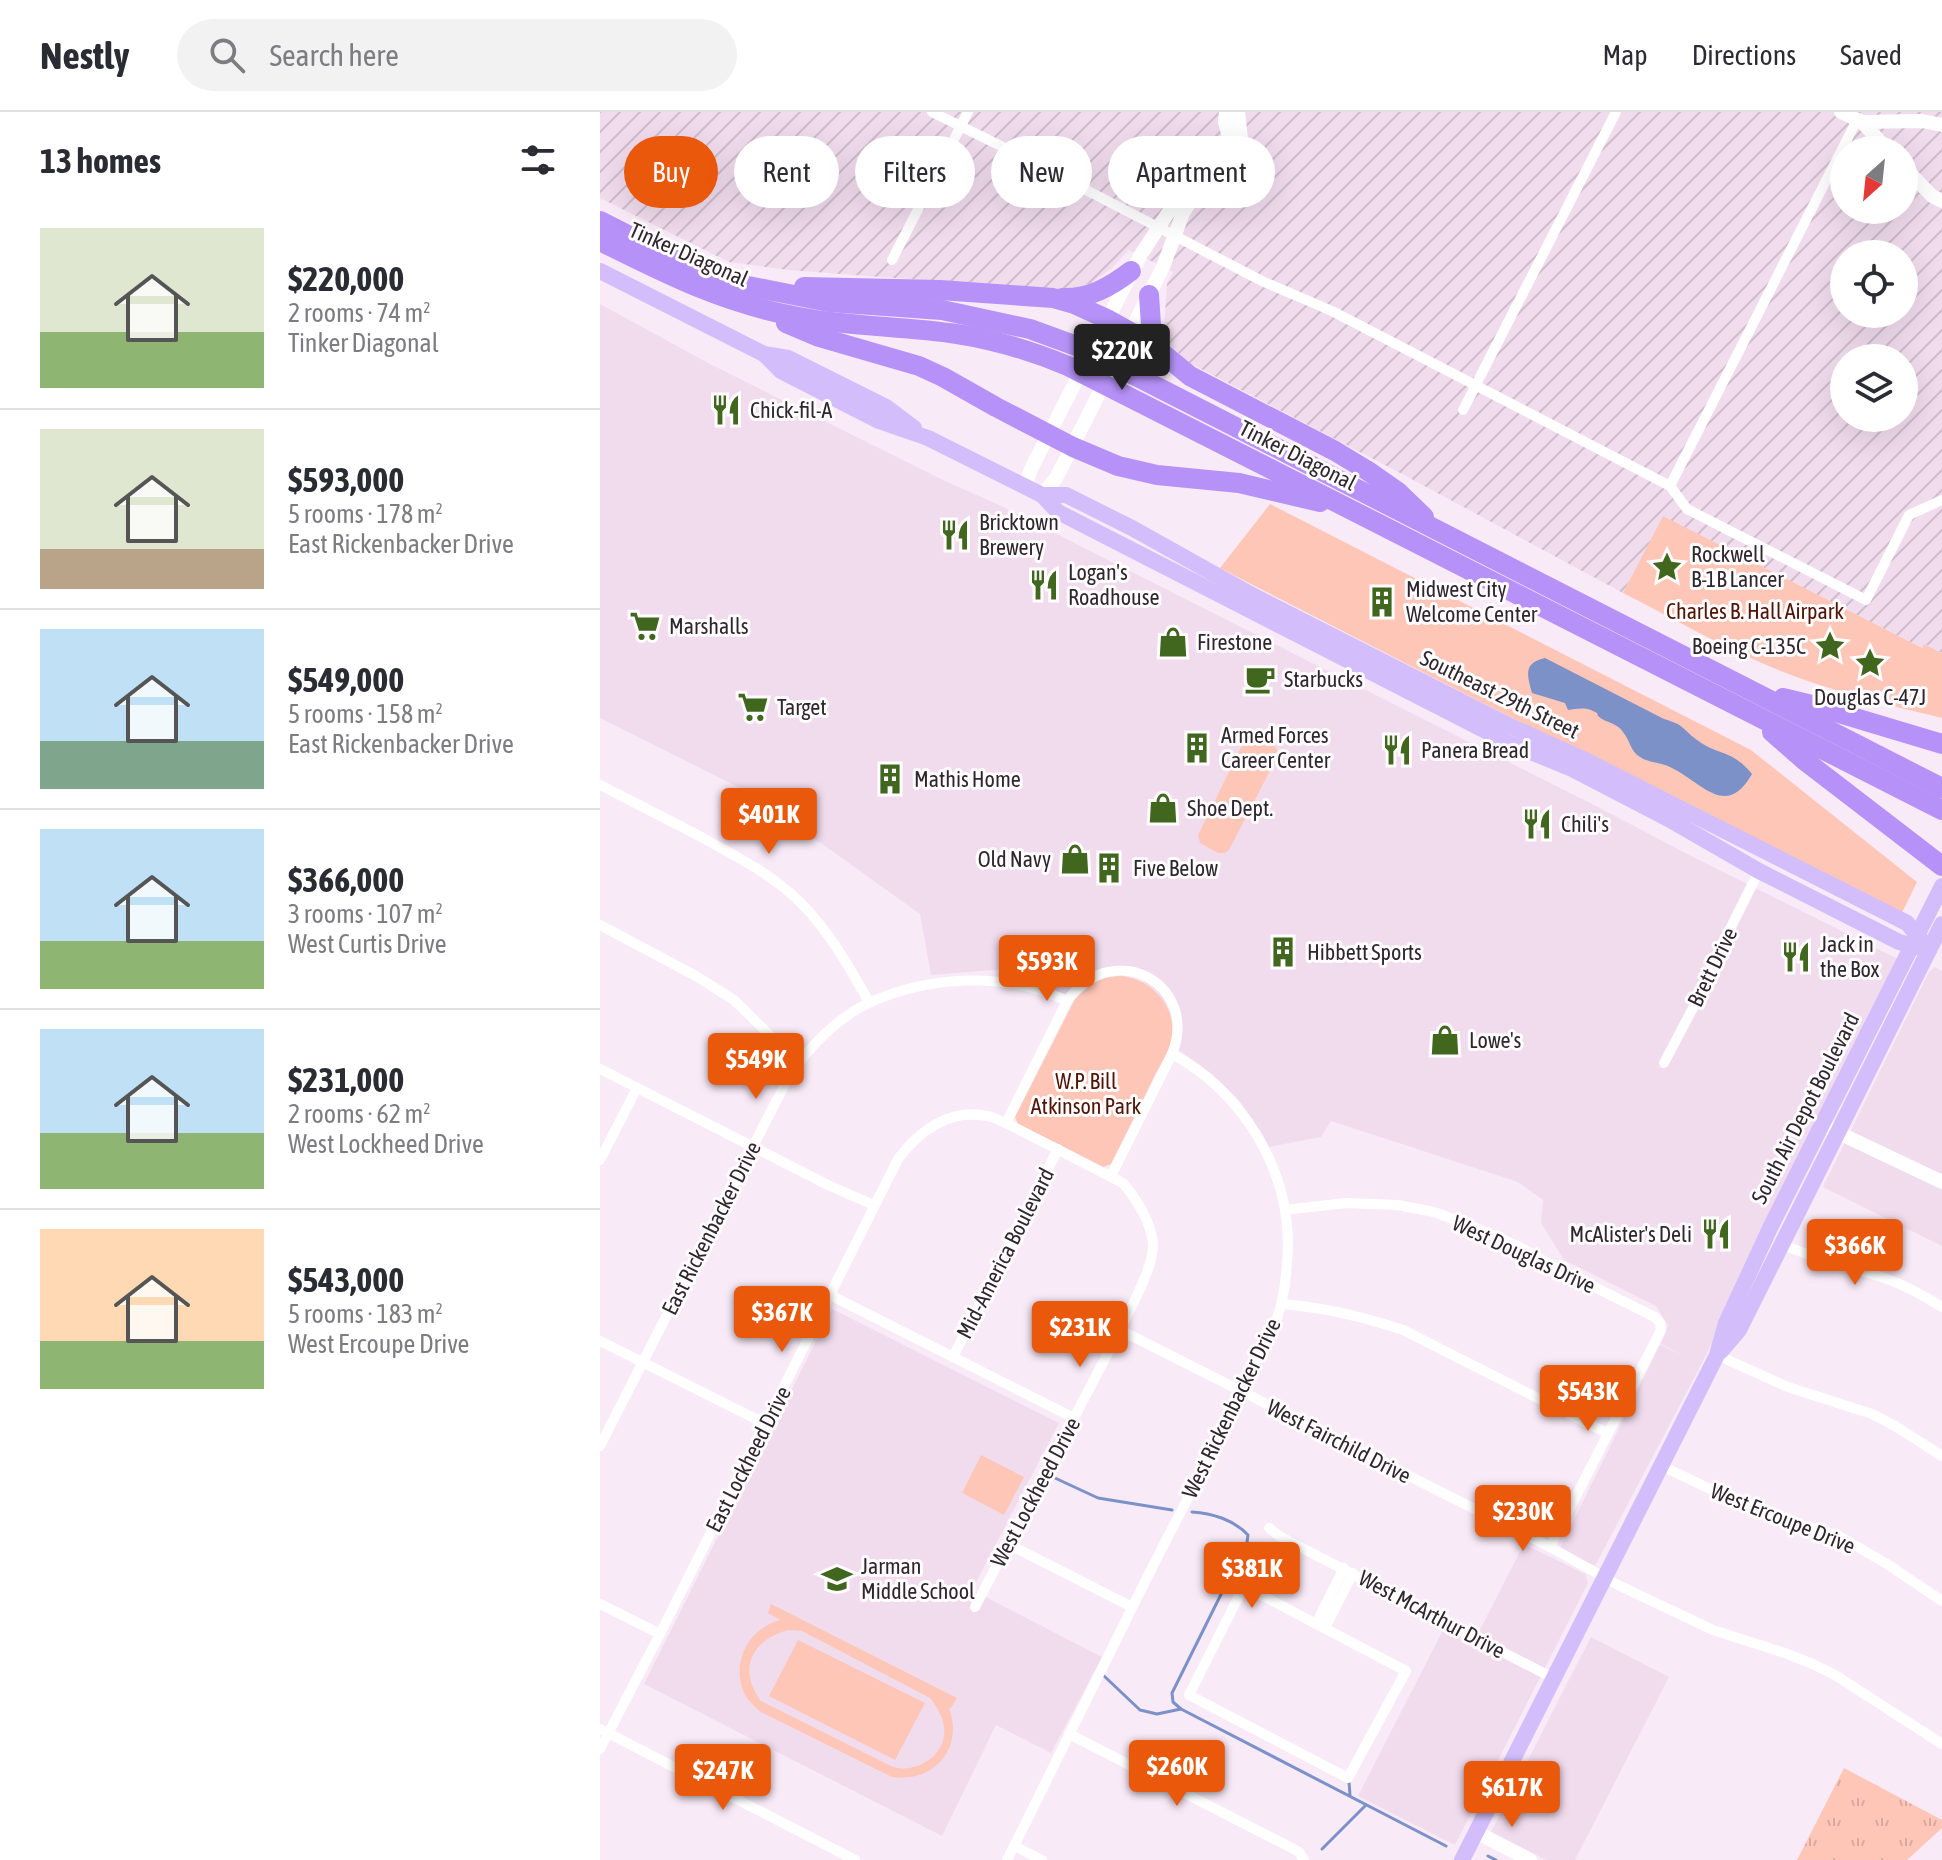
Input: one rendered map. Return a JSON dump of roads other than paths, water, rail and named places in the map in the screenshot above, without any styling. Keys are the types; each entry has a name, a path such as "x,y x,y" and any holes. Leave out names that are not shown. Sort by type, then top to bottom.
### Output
{"highway":[{"name":"Tinker Diagonal","path":"600,221 745,295 773,313 836,323 955,334 1010,345 1068,366 1355,511 1748,700 1942,788"},
{"name":"Tinker Diagonal","path":"600,241 694,287 745,295 942,310 1030,329 1079,347 1438,532 1748,700 1942,810"},
{"path":"745,295 940,290 1078,299 1111,286 1131,271"},
{"path":"745,295 819,337 919,366 943,377 1096,458 1136,471 1252,486 1355,511"},
{"path":"1149,295 1151,325 1159,350"},
{"path":"1053,298 1074,304 1131,331 1190,376 1368,471 1398,492 1438,532"},
{"path":"1748,700 1812,705 1942,744"},
{"path":"1748,700 1804,760 1942,866"}],"main road":[{"name":"Southeast 29th Street","path":"600,271 764,354 788,358 886,407 928,438 1042,495 1058,512 1511,744 1570,768 1617,792 1759,871 1894,940 1915,941 1936,953"},
{"name":"Southeast 29th Street","path":"1042,495 1066,495 1250,594 1907,923 1915,941"},
{"name":"South Air Depot Boulevard","path":"1717,1355 1739,1330 1781,1244 1830,1128 1942,886"},
{"name":"South Air Depot Boulevard","path":"1462,1860 1717,1355 1726,1323 1771,1226 1936,953 1942,924"}],"street":[{"path":"932,112 1264,282 1332,311 1670,486 1687,509 1866,600 1909,515 1942,500"},
{"path":"892,260 968,112"},
{"path":"1025,487 1031,469 1140,256 1174,202 1192,180 1211,174 1225,161 1230,141 1226,112"},
{"path":"1042,495 1056,478 1119,356 1163,267 1183,213 1196,193 1219,183 1234,170 1242,148 1238,112"},
{"path":"1463,410 1616,112"},
{"path":"1841,112 1860,121 1874,136"},
{"path":"1670,486 1860,121"},
{"path":"1860,121 1922,121 1942,125"},
{"path":"1918,182 1932,196 1942,201"},
{"path":"600,785 692,832 770,877 800,902 824,929 869,1002"},
{"name":"Brett Drive","path":"1664,1063 1759,871"},
{"path":"600,925 734,1000 798,1063"},
{"path":"1006,1123 1067,1001 1083,982 1103,972 1128,971 1145,976 1165,992 1176,1018 1178,1037 1111,1176"},
{"name":"East Rickenbacker Drive","path":"600,1446 752,1147 798,1063 818,1040 869,1002 933,984 973,980 1014,983 1067,1001"},
{"name":"West Rickenbacker Drive","path":"1007,1860 1242,1392 1277,1319 1281,1304 1288,1247 1285,1210 1275,1173 1254,1132 1227,1095 1211,1080 1172,1054"},
{"path":"600,1069 830,1186 874,1205"},
{"path":"600,1160 637,1088"},
{"name":"East Lockheed Drive","path":"600,1749 604,1731 660,1634 874,1205 908,1145 939,1122 964,1115 987,1116 1058,1149"},
{"path":"1830,1128 1942,1182"},
{"name":"West Lockheed Drive","path":"975,1607 1120,1330 1142,1285 1153,1245 1146,1220 1123,1183 1058,1149"},
{"name":"Mid-America Boulevard","path":"953,1357 1058,1149"},
{"name":"West Douglas Drive","path":"1285,1210 1346,1203 1398,1205 1434,1212 1520,1247 1655,1317 1661,1330 1607,1433"},
{"path":"1781,1244 1818,1259 1887,1279 1910,1288 1942,1307"},
{"path":"830,1295 1074,1418"},
{"path":"1281,1304 1371,1319 1403,1330 1607,1433 1550,1547"},
{"name":"West Fairchild Drive","path":"1120,1330 1713,1630 1785,1653 1835,1675 1942,1744"},
{"path":"600,1341 766,1424"},
{"path":"1717,1355 1788,1387 1872,1414 1942,1456"},
{"name":"West Ercoupe Drive","path":"1662,1466 1773,1517 1837,1535 1942,1601"},
{"name":"West McArthur Drive","path":"1269,1528 1279,1536 1553,1678"},
{"path":"1008,1544 1132,1607"},
{"path":"1320,1626 1349,1570"},
{"path":"1244,1586 1320,1626 1406,1671 1348,1778 1189,1695 1244,1586"},
{"path":"600,1604 660,1634"},
{"path":"604,1731 855,1860"},
{"path":"1069,1734 1290,1847 1299,1852 1304,1860"},
{"path":"1476,1832 1530,1860"},
{"path":"1014,1846 1042,1860"},
{"path":"827,1860 833,1849"}],"water":[{"path":"1545,658 1679,725 1705,745 1738,760 1752,774 1742,788 1723,796 1703,788 1670,767 1643,759 1634,752 1621,729 1602,719 1596,712 1568,710 1565,703 1532,693 1528,671 1533,663"}],"waterway":[{"path":"1055,1478 1098,1498 1172,1510"},
{"path":"1192,1512 1222,1518 1248,1535 1172,1693 1173,1702 1181,1709 1446,1846"},
{"path":"1103,1675 1140,1710 1157,1714 1181,1709"},
{"path":"1349,1782 1350,1795"},
{"path":"1322,1849 1366,1805"},
{"path":"1488,1856 1496,1860"}],"place":[{"name":"Chick-fil-A","path":"726,410"},
{"name":"Bricktown Brewery","path":"955,535"},
{"name":"Rockwell B-1B Lancer","path":"1667,567"},
{"name":"Logan's Roadhouse","path":"1044,585"},
{"name":"Midwest City Welcome Center","path":"1382,602"},
{"name":"Marshalls","path":"645,626"},
{"name":"Firestone","path":"1173,642"},
{"name":"Boeing C-135C","path":"1830,646"},
{"name":"Douglas C-47J","path":"1870,663"},
{"name":"Starbucks","path":"1260,679"},
{"name":"Target","path":"753,707"},
{"name":"Armed Forces Career Center","path":"1197,748"},
{"name":"Panera Bread","path":"1397,750"},
{"name":"Mathis Home","path":"890,779"},
{"name":"Shoe Dept.","path":"1163,808"},
{"name":"Chili's","path":"1537,824"},
{"name":"Old Navy","path":"1075,859"},
{"name":"Five Below","path":"1109,868"},
{"name":"Hibbett Sports","path":"1283,952"},
{"name":"Jack in the Box","path":"1796,957"},
{"name":"Lowe's","path":"1445,1040"},
{"name":"McAlister's Deli","path":"1716,1234"},
{"name":"Jarman Middle School","path":"837,1579"}],"park label":[{"name":"Charles B. Hall Airpark","path":"1755,611"},
{"name":"W.P. Bill Atkinson Park","path":"1086,1094"}]}
